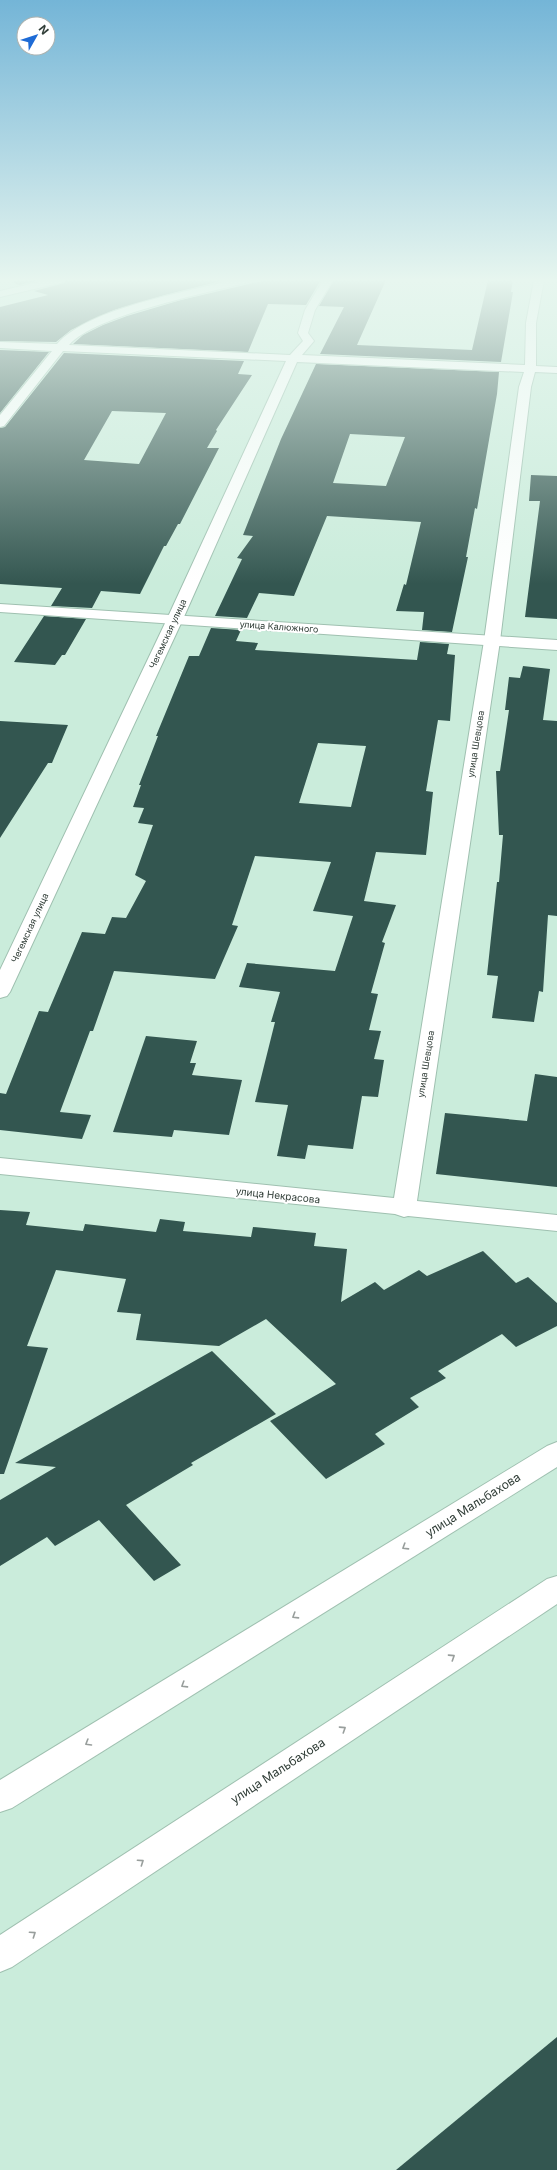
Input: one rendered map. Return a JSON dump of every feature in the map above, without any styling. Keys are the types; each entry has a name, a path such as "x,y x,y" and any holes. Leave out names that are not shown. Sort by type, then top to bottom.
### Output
{"street":[{"path":"0,423 33,381"},
{"name":"Чегемская улица","path":"0,992 175,620 283,381"},
{"name":"улица Шевцова","path":"404,1209 492,641 525,387 527,381"},
{"name":"улица Калюжного","path":"0,608 557,645"},
{"name":"улица Некрасова","path":"0,1166 404,1209 557,1223"},
{"name":"улица Мальбахова","path":"0,1797 557,1453"},
{"name":"улица Мальбахова","path":"0,1955 557,1588"}],"building":[{"path":"0,381 25,381 0,413"},
{"path":"41,381 248,381 216,430 217,431 207,448 219,448 180,524 178,524 166,546 164,546 140,594 101,591 92,608 51,606 62,588 0,584 0,428 5,427","holes":["112,411 166,413 139,464 84,460"]},
{"path":"308,381 498,381 477,509 475,508 466,557 468,557 452,632 422,630 424,612 396,611 404,584 406,585 421,522 327,516 294,596 259,593 247,618 215,616 242,559 237,558 253,536 243,535 281,439","holes":["350,434 405,437 386,486 333,483"]},
{"path":"531,475 557,476 557,619 525,617 540,501 529,501"},
{"path":"44,616 86,619 65,655 62,655 55,665 14,662"},
{"path":"211,628 241,630 236,641 258,643 255,650 417,660 420,642 449,644 447,654 455,655 450,721 438,720 426,791 433,792 426,855 376,852 364,901 396,905 382,942 385,943 371,993 378,994 369,1030 381,1031 374,1059 384,1060 378,1097 362,1096 353,1149 308,1145 305,1159 277,1156 288,1105 255,1102 275,1022 271,1022 280,992 239,987 247,963 335,971 353,916 313,911 331,862 255,856 232,925 238,926 215,979 114,971 93,1031 90,1031 60,1112 91,1115 82,1139 0,1130 0,1093 6,1094 39,1011 48,1012 82,932 105,934 112,917 126,918 146,881 135,875 153,825 138,823 144,808 133,807 141,785 139,785 158,736 156,736 189,656 199,656","holes":["318,743 366,746 351,807 299,803"]},
{"path":"523,666 550,669 543,720 557,721 557,916 548,915 543,992 539,991 534,1022 492,1018 498,976 487,975 497,882 499,882 503,835 499,835 496,771 500,771 509,710 505,710 509,677 520,678"},
{"path":"0,721 68,725 52,763 48,763 0,838"},
{"path":"146,1036 197,1041 190,1063 196,1063 192,1075 242,1080 229,1135 174,1130 172,1137 113,1132"},
{"path":"535,1074 557,1077 557,1187 436,1174 445,1113 527,1121"},
{"path":"0,1210 30,1212 26,1225 83,1231 85,1224 156,1232 160,1219 185,1222 183,1231 251,1237 253,1227 316,1233 314,1246 347,1249 341,1302 375,1282 384,1290 419,1270 427,1276 483,1251 516,1283 528,1277 557,1303 557,1326 516,1347 502,1334 438,1371 446,1378 410,1398 419,1407 375,1434 385,1444 326,1479 270,1421 336,1384 266,1319 219,1346 136,1340 141,1314 117,1312 126,1279 56,1270 27,1346 48,1348 4,1474 0,1474"},
{"path":"212,1351 276,1414 191,1463 193,1465 126,1505 181,1565 154,1581 99,1520 55,1546 47,1537 0,1566 0,1500 56,1467 15,1463"},
{"path":"557,2037 557,2170 396,2170"}]}
